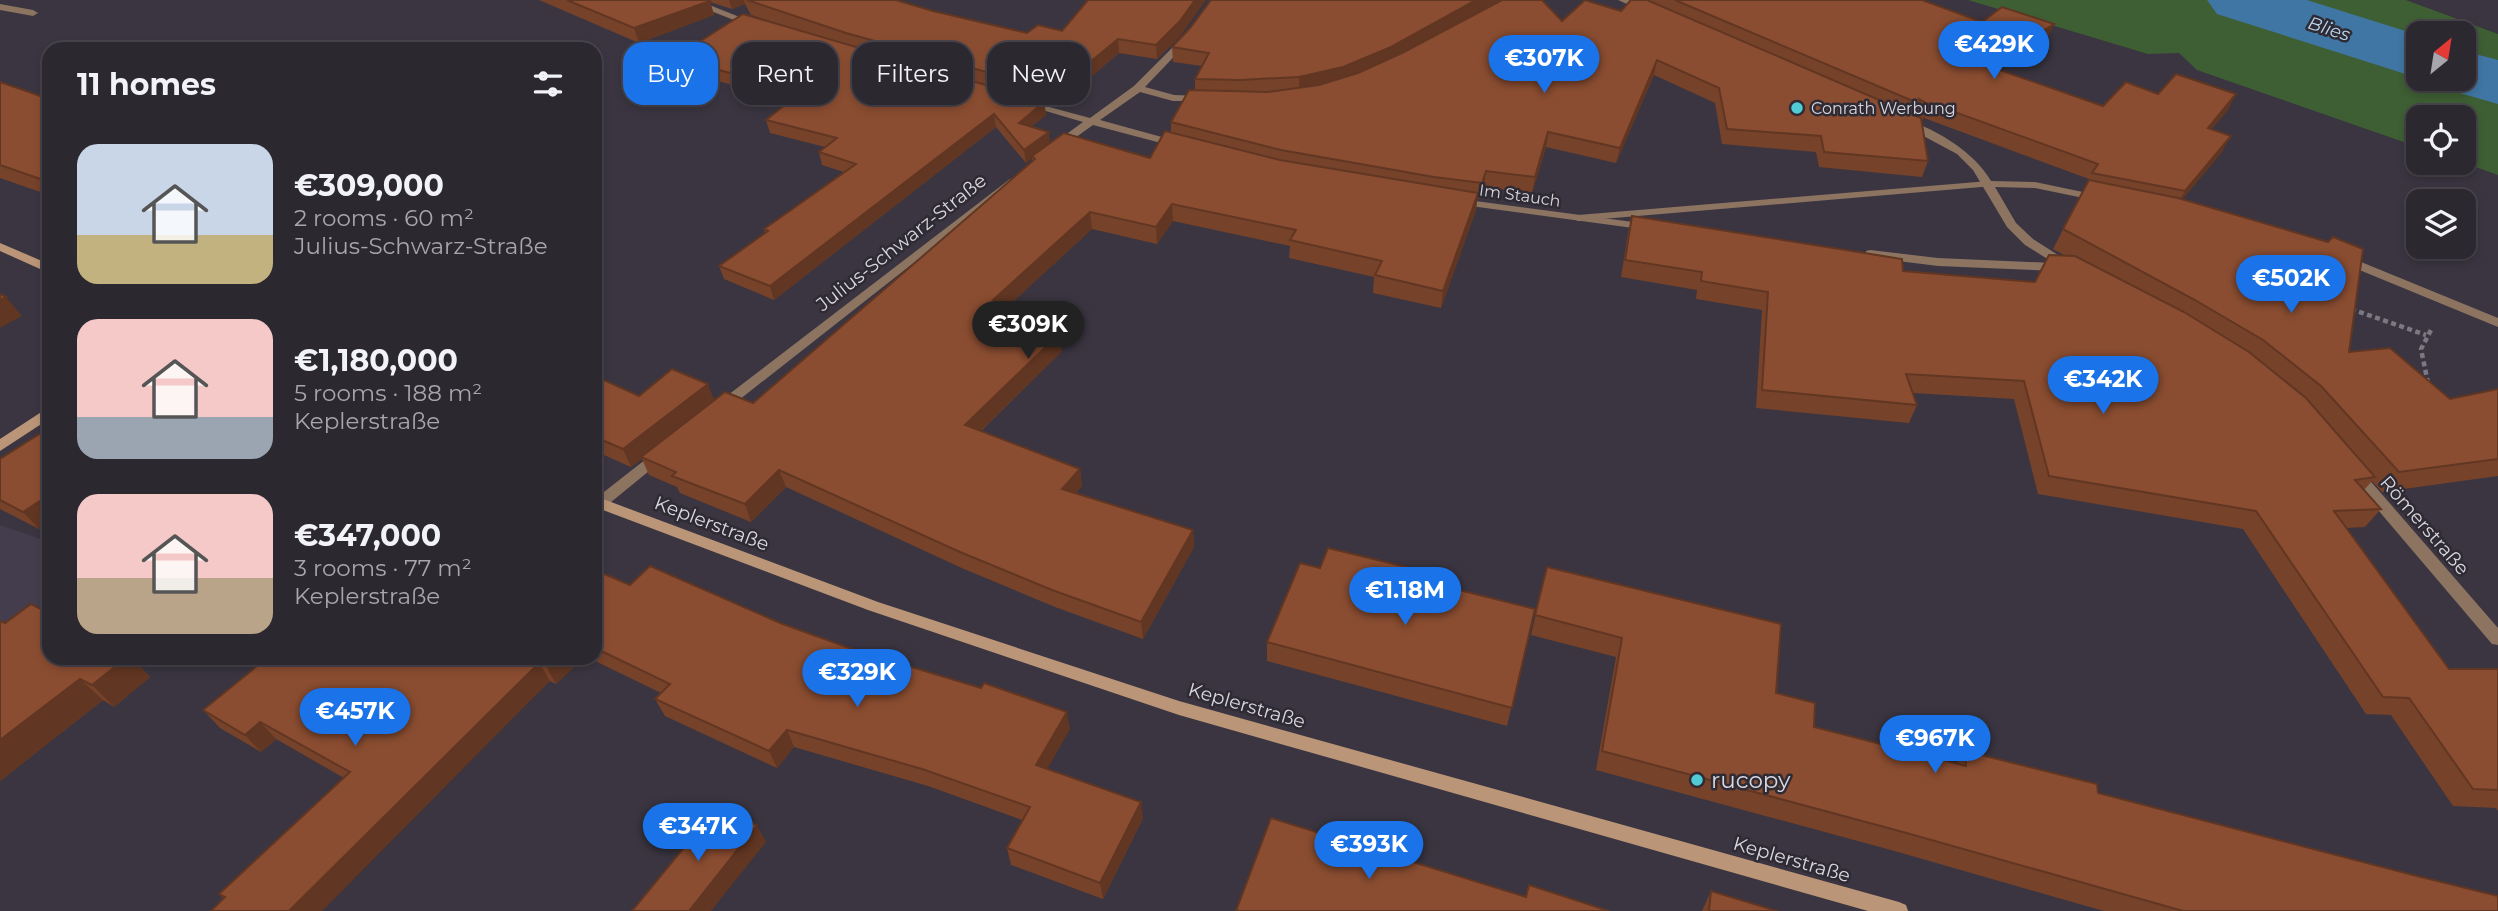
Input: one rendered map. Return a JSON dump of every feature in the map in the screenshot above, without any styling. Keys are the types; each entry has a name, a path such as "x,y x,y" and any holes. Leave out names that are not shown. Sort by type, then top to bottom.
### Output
{"street":[{"path":"688,0 768,30"},
{"path":"1623,0 1661,16"},
{"path":"0,7 33,13"},
{"path":"1042,158 1138,88 1193,29"},
{"path":"1138,88 1173,98 1208,99"},
{"path":"1033,105 1184,146"},
{"path":"1859,253 1938,262 2073,270 2029,242 2011,225 1989,184 1978,168 1961,152 1895,118"},
{"name":"Julius-Schwarz-Straße","path":"709,417 1021,173"},
{"name":"Im Stauch","path":"1578,218 1989,184 2035,185 2116,202"},
{"name":"Im Stauch","path":"1453,201 1659,229"},
{"path":"0,247 42,266"},
{"path":"2332,254 2498,323"},
{"path":"0,446 42,417"},
{"path":"602,498 676,443"},
{"name":"Römerstraße","path":"2344,461 2498,639"},
{"name":"Keplerstraße","path":"602,504 873,606 1179,708 1899,911"}],"path":[{"path":"2343,306 2426,335"},
{"path":"2431,393 2419,356 2426,335 2453,306"}],"shaded area":[{"path":"0,525 42,540 42,616 0,649"}],"green space":[{"path":"1968,0 2406,0 2463,21 2406,21 2406,91 2476,91 2476,26 2498,34 2498,175 2476,167 2476,105 2406,105 2406,143 2197,70 2179,53 2148,54"}],"building":[{"path":"567,0 708,0 710,1 634,28"},
{"path":"747,0 896,0 1027,33 1038,25 1062,31 1088,0 1195,0 1180,21 1156,45 1118,39 1090,62 1090,42 987,42 987,72 973,68 973,42 878,42"},
{"path":"1211,0 1476,0 1391,47 1343,67 1299,77 1195,79 1209,53 1172,47"},
{"path":"1502,0 1542,0 1562,21 1585,0 1621,11 1631,0 1647,0 1921,118 1928,161 1824,152 1821,136 1727,129 1719,88 1657,60 1620,148 1548,132 1535,177 1486,171 1482,183 1434,177 1281,150 1171,122 1189,90 1268,92 1319,85 1358,73 1402,53"},
{"path":"1675,0 1922,0 1982,22 2002,7 2054,24 1988,66 2103,106 2126,82 2158,94 2176,74 2236,94 2208,128 2231,136 2185,191 2092,173 2098,164 1919,99 1920,104"},
{"path":"743,14 852,46 852,105 973,105 973,81 987,85 987,105 1040,105 1019,123 1049,132 1024,150 994,114 770,286 719,266 768,231 764,229 856,164 819,152 837,138 766,120 785,105 838,105 838,42 732,42 732,74 718,70 718,42 699,42"},
{"path":"0,82 42,97 42,180 0,165"},
{"path":"1165,131 1280,160 1478,193 1443,291 1375,275 1382,261 1290,240 1296,230 1172,204 1156,227 1090,212 993,300 1059,334 965,425 1080,469 1062,489 1193,530 1141,622 1052,590 960,552 779,470 745,504 672,476 676,472 641,457 725,392 753,403 1035,159 1032,156 1064,133 1150,158"},
{"path":"2089,180 2178,198 2328,242 2333,237 2363,249 2349,352 2390,348 2450,399 2498,389 2498,459 2399,472 2321,386 2263,340 2063,229"},
{"path":"1632,216 1902,259 1903,271 2035,282 2049,255 2075,256 2184,312 2249,352 2306,398 2375,477 2355,480 2381,509 2334,511 2449,669 2498,669 2498,790 2473,789 2409,698 2383,697 2256,511 2049,476 2024,381 1906,374 1917,405 1762,390 1768,292 1701,281 1702,272 1625,260"},
{"path":"672,369 708,384 623,449 602,440 602,379 639,396"},
{"path":"42,432 42,500 23,512 0,500 0,459"},
{"path":"1328,548 1410,568 1407,577 1535,609 1512,708 1267,642 1300,563 1320,568"},
{"path":"650,566 780,623 852,649 981,688 984,683 1067,712 1036,765 1141,802 1100,883 1007,848 1030,807 922,769 787,730 769,751 655,699 670,684 602,651 602,573 630,585"},
{"path":"1547,567 1781,624 1776,693 1815,703 1814,727 1966,766 1965,751 2097,784 2098,793 2498,896 2498,911 2183,911 1602,751 1622,638 1535,615"},
{"path":"31,604 42,610 42,665 117,665 92,685 80,679 0,740 0,621 5,623"},
{"path":"258,665 537,665 289,911 211,911 225,897 219,894 350,772 260,722 245,735 203,710"},
{"path":"718,806 757,825 689,911 632,911"},
{"path":"1271,818 1526,897 1529,885 1609,911 1236,911"},
{"path":"1711,891 1777,911 1709,911"}],"waterway":[{"name":"Blies","path":"2240,0 2406,53"},
{"name":"Blies","path":"2476,76 2498,83"}],"place":[{"name":"Conrath Werbung","path":"1797,108"},
{"name":"rucopy","path":"1697,780"}]}
